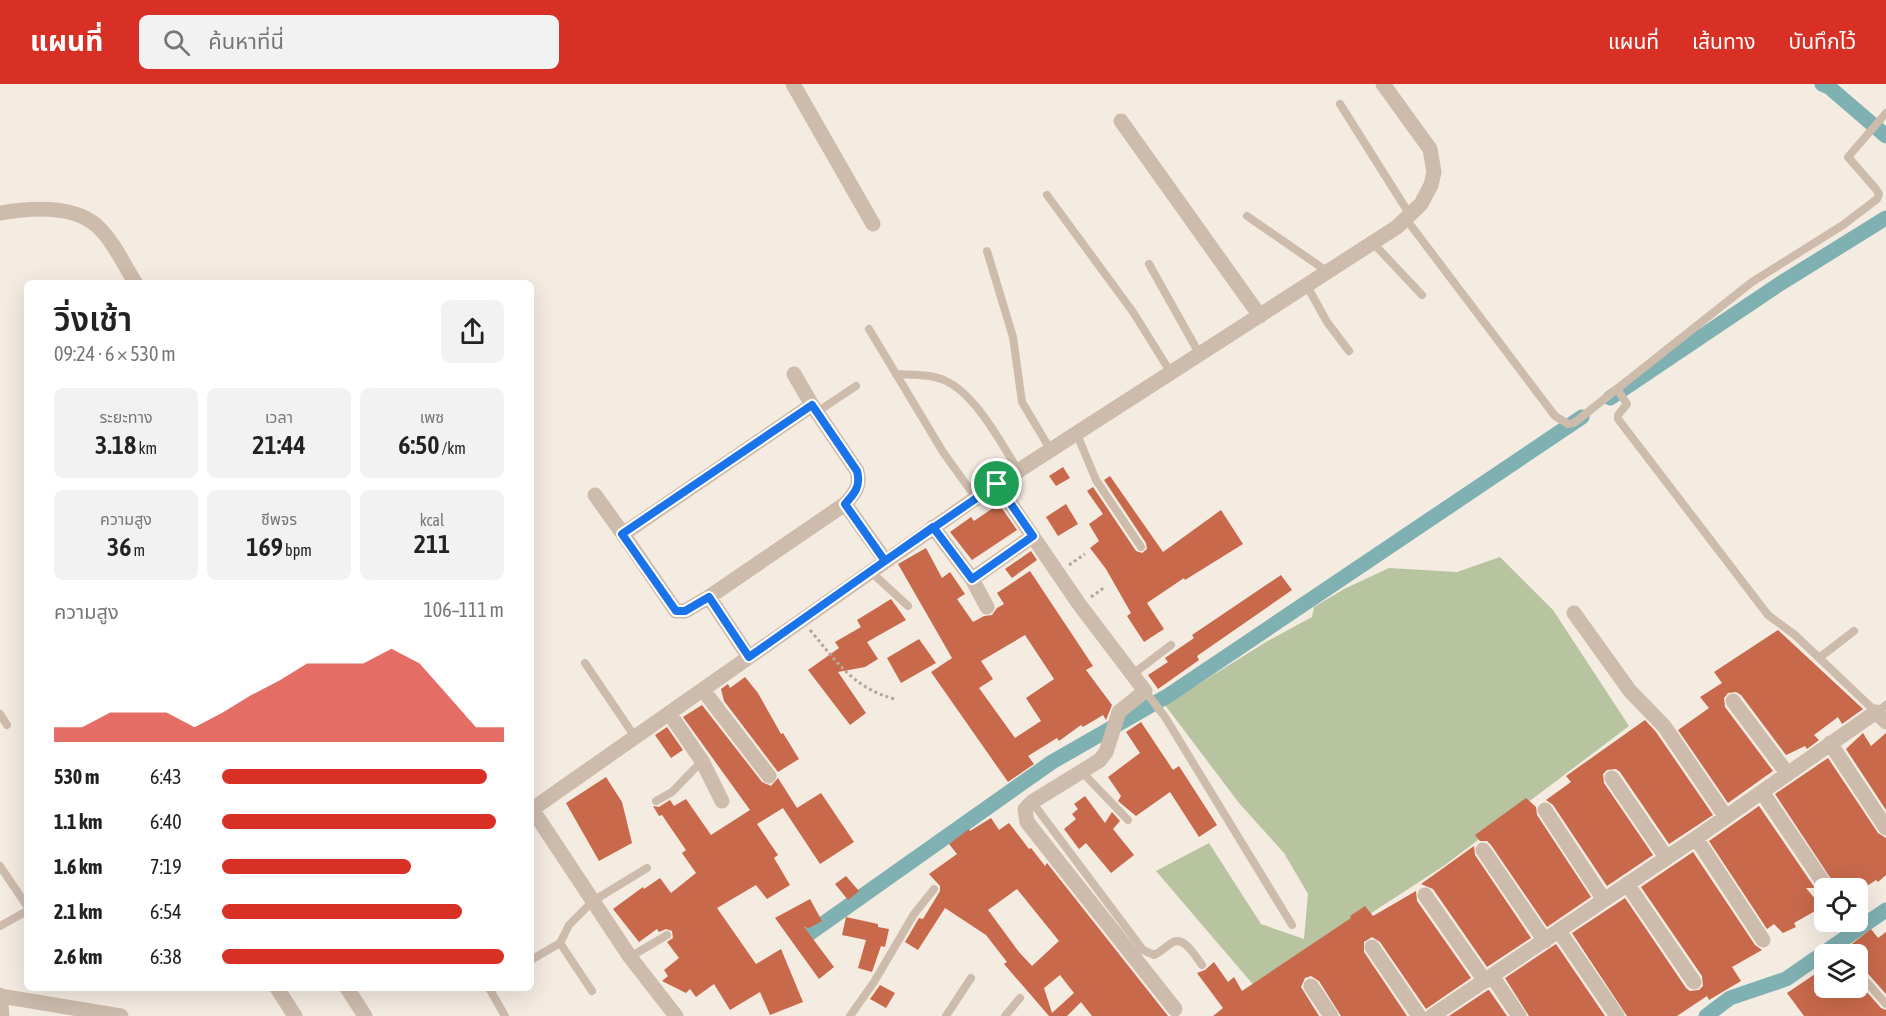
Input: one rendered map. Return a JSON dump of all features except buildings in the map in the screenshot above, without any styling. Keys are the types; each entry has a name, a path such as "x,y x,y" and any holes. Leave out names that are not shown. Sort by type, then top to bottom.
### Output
{"street":[{"path":"793,84 873,224"},
{"path":"534,809 933,527 1076,432 1373,243 1408,217 1420,204 1431,185 1433,160 1430,149 1383,84"},
{"path":"1121,120 1260,316"},
{"path":"0,213 21,210 60,211 85,219 95,225 111,245 133,280"},
{"path":"595,495 676,611 685,611 709,597 845,504 856,491 859,479 857,471 814,409 794,374"},
{"path":"622,534 814,409"},
{"path":"997,484 1058,573 1145,691 1119,712 1106,752 1100,760 1032,802 1025,809 1027,822 1113,920 1175,1009"},
{"path":"845,504 885,561"},
{"path":"933,527 972,579 987,607"},
{"path":"972,579 1033,536"},
{"path":"709,597 749,657"},
{"path":"1574,613 1630,691 1664,726 1726,817"},
{"path":"703,690 769,776"},
{"path":"1733,701 1787,773"},
{"path":"669,713 702,761 722,801"},
{"path":"1432,1016 1696,838 1830,744 1882,713"},
{"path":"1830,744 1886,828"},
{"path":"1612,778 1666,857"},
{"path":"1762,792 1820,878"},
{"path":"1545,810 1604,900"},
{"path":"534,813 630,957 676,1016"},
{"path":"1696,838 1763,940"},
{"path":"1483,850 1545,941"},
{"path":"1627,884 1694,982"},
{"path":"1425,895 1519,1016"},
{"path":"1559,931 1617,1016"},
{"path":"1372,947 1419,1016"},
{"path":"1311,986 1331,1016"},
{"path":"279,991 295,1016"},
{"path":"349,991 365,1016"},
{"path":"2,1016 0,995 121,1016"}],"lane":[{"path":"1340,104 1408,217 1556,416 1568,424 1574,423 1752,282 1843,225 1877,199 1879,194 1876,189 1849,159 1849,154 1886,113"},
{"path":"1047,195 1133,312 1171,373"},
{"path":"1247,216 1328,272"},
{"path":"1373,243 1422,295"},
{"path":"987,251 1014,344 1022,402 1050,449"},
{"path":"1149,264 1200,355"},
{"path":"1307,286 1327,322 1349,351"},
{"path":"869,329 943,452 976,498"},
{"path":"896,374 931,376 957,387 995,433 1018,470"},
{"path":"814,409 856,386"},
{"path":"1617,389 1627,404 1618,415 1618,419 1768,615 1795,635 1882,713"},
{"path":"1076,432 1096,480 1141,547"},
{"path":"870,571 908,606"},
{"path":"1819,658 1854,631"},
{"path":"1133,674 1171,645"},
{"path":"585,663 635,737"},
{"path":"1145,691 1165,717 1292,924"},
{"path":"0,714 7,725"},
{"path":"656,801 672,792 702,761"},
{"path":"1081,771 1128,820"},
{"path":"0,866 24,902"},
{"path":"534,958 560,943 569,925 593,902 647,868"},
{"path":"850,1016 874,982 914,914 934,889"},
{"path":"0,926 24,913"},
{"path":"1113,920 1149,954 1161,953 1172,941 1178,940 1184,943 1202,965"},
{"path":"630,957 667,935"},
{"path":"560,943 592,991"},
{"path":"946,1016 971,978"},
{"path":"1868,984 1886,1004"},
{"path":"491,991 505,1016"},
{"path":"1005,1016 1020,999"}],"path":[{"path":"1058,573 1085,554"},
{"path":"801,620 855,682 874,694 895,699"}],"green space":[{"path":"1500,557 1553,610 1629,726 1445,865 1256,988 1156,871 1209,843 1261,924 1304,939 1308,894 1284,853 1239,803 1165,705 1266,642 1312,617 1314,607 1344,589 1389,568 1457,572"}],"waterway":[{"path":"1822,84 1829,87 1886,136"},
{"path":"1610,398 1781,283 1886,218"},
{"path":"810,933 1052,762 1169,695 1582,417"},
{"path":"1706,1016 1730,998 1786,979 1886,910"}],"route":[{"path":"997,484 933,527 885,561 845,504 856,491 859,479 857,471 812,405 622,534 676,611 685,611 709,597 749,657 933,527 972,579 1033,536 997,484"}]}
